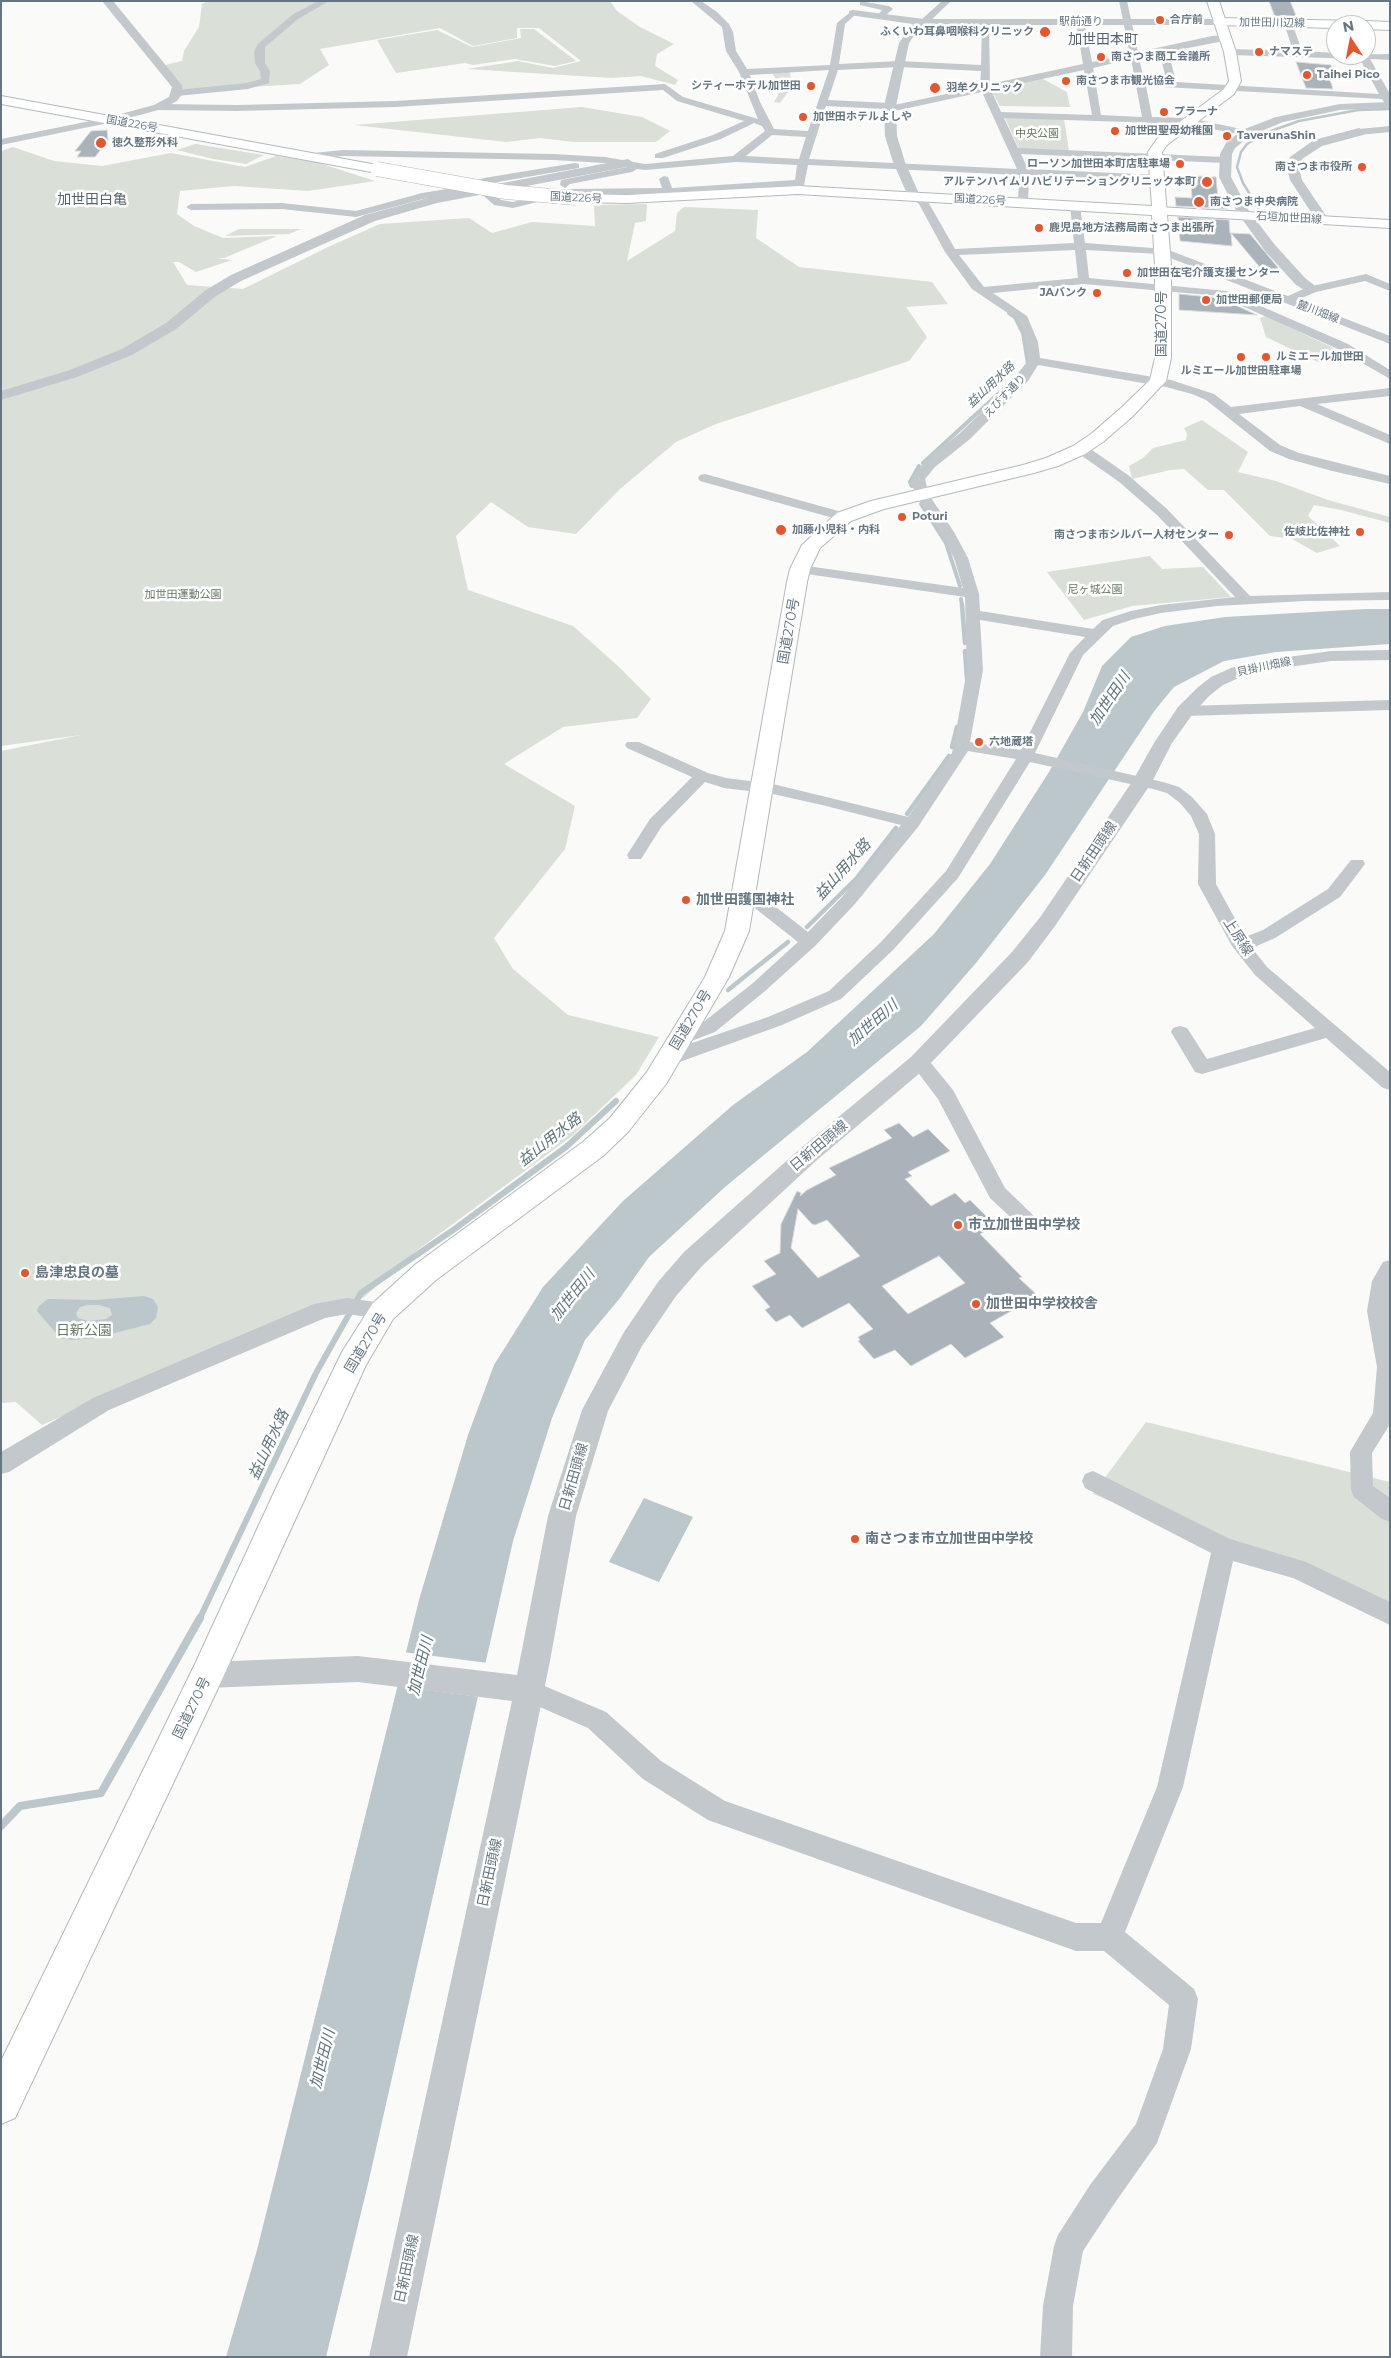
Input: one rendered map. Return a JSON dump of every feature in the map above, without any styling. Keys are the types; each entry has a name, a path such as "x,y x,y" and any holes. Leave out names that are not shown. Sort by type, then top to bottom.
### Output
{"main road":[{"path":"1155,157 1158,146 1232,87 1235,74 1230,52 1213,1"},
{"name":"加世田川辺線","path":"1219,22 1326,25"},
{"path":"1376,25 1390,26"},
{"name":"国道226号","path":"1,100 506,192 626,199 798,187 1158,211"},
{"name":"国道270号","path":"1,2104 10,2072 207,1675 376,1310 593,1149 619,1125 639,1103 657,1078 717,977 737,930 800,570 812,544 844,516 878,505 1036,467 1079,450 1127,412 1158,381 1164,358 1162,251 1155,157"},
{"name":"石垣加世田線","path":"1158,211 1390,224"}],"street":[{"path":"107,1 178,87 173,99 158,108"},
{"path":"177,93 248,86 266,81 265,72 260,63 259,52 261,46 295,17 325,1"},
{"path":"695,1 714,14 726,26 729,32 731,51 744,72 768,128"},
{"path":"914,196 891,136 890,107 899,64 908,37 914,28 924,22 947,1"},
{"path":"1123,1 1133,56 1148,120"},
{"path":"482,190 498,203 513,205 571,195 798,187 803,162 834,68 841,23 864,2 888,9 882,16"},
{"name":"駅前通り","path":"853,13 924,22 1219,22"},
{"path":"986,22 985,88 1024,172 1023,203"},
{"path":"1080,22 1098,118"},
{"path":"1288,24 1298,54"},
{"path":"823,103 890,107 1224,38"},
{"path":"1152,52 1165,58 1172,84"},
{"path":"1230,52 1326,55"},
{"path":"1376,56 1390,57"},
{"path":"744,72 899,64 985,68"},
{"path":"1369,65 1388,101"},
{"path":"1375,77 1390,77"},
{"path":"1139,83 1232,87 1388,101"},
{"path":"1,142 110,120 158,108 377,104 665,88 680,99 768,128 812,134"},
{"path":"1312,289 1300,281 1288,268 1249,216 1226,177 1224,160 1230,146 1246,133 1280,119 1318,110 1388,101"},
{"path":"998,115 1189,121 1246,133"},
{"path":"1,396 87,369 127,352 171,326 211,292 236,278 345,227 412,206 482,190 628,164 687,148 731,132 751,121"},
{"path":"736,159 768,128"},
{"path":"1319,220 1296,180 1294,172 1296,158 1318,143 1359,132 1390,129"},
{"path":"1015,151 1224,160"},
{"path":"313,156 343,153 553,157 646,166"},
{"path":"571,195 565,182 646,166 736,159 1157,178"},
{"path":"659,165 668,191"},
{"path":"191,207 282,206 356,214 422,196 461,190 484,181 540,174 562,168 584,166 598,169"},
{"name":"えびす通り","path":"914,196 923,202 951,252 976,287 1023,318 1032,342 1034,361 1024,378 965,436 930,464 918,479 922,495"},
{"path":"1075,206 1084,281"},
{"name":"麓川畑線","path":"951,252 1081,246 1162,251 1387,338"},
{"path":"1262,311 1312,289 1366,277 1390,288"},
{"path":"983,291 1084,281 1222,293 1344,348 1390,376"},
{"path":"1344,348 1387,338"},
{"path":"1034,361 1158,381 1196,391 1210,397 1275,448 1294,456 1337,468 1390,480"},
{"path":"1229,411 1390,392"},
{"path":"1301,402 1390,440"},
{"path":"1079,450 1087,453 1123,478 1156,507 1246,600"},
{"path":"705,478 844,516"},
{"path":"673,1049 708,1028 759,987 809,942 848,901 912,823 960,752 975,670 972,594 961,558 947,532 922,495"},
{"path":"800,570 972,594"},
{"path":"673,1049 775,1021 835,995 887,946 952,874 1031,757 1077,653 1094,634 1108,623 1131,615 1162,608 1246,600 1390,596"},
{"path":"973,614 1094,634"},
{"name":"貝掛川畑線","path":"1136,784 1185,711 1217,681 1237,672 1284,661 1331,656 1390,655"},
{"path":"1185,711 1390,705"},
{"name":"上原線","path":"961,744 1031,757 1136,784 1173,790 1199,814 1207,834 1208,884 1217,905 1241,946 1261,971 1390,1082"},
{"path":"633,745 702,776 724,783 763,788 824,800 912,823"},
{"path":"635,855 656,823 702,776"},
{"name":"日新田頭線","path":"388,2357 520,1689 562,1516 595,1410 633,1339 666,1289 693,1259 809,1154 919,1062 1020,957 1048,921 1136,784"},
{"path":"1241,946 1294,919 1334,893 1357,864"},
{"path":"744,895 757,901 809,942"},
{"path":"1180,1032 1202,1066 1330,1030"},
{"path":"919,1062 946,1095 997,1193 1030,1224"},
{"path":"1390,1268 1382,1281 1378,1311 1388,1367 1384,1414 1361,1452 1362,1490 1390,1512"},
{"path":"1,1465 16,1454 101,1404 322,1310 346,1306 376,1310"},
{"path":"1093,1481 1224,1548 1298,1569 1390,1614"},
{"path":"1109,1937 1170,1788 1224,1548"},
{"path":"207,1675 362,1670 520,1689 597,1720 652,1770 717,1811 1076,1937 1109,1937 1184,1999 1178,2049 1147,2133 1101,2196 1069,2246 1058,2306 1056,2357"}],"green space":[{"path":"208,1 610,1 617,11 640,27 674,44 657,54 655,66 678,80 675,85 641,76 611,78 467,69 518,61 553,68 581,61 539,28 517,28 517,38 473,46 440,28 320,49 329,65 300,84 183,91 181,84 165,65 182,61 184,51 199,27 202,4"},
{"path":"520,29 534,29 576,61 555,66 515,59 473,65 465,63 396,73 377,40 437,30 472,47 521,38"},
{"path":"790,72 791,82 788,92 780,103 774,102 782,88 772,73"},
{"path":"1041,78 1067,92 1070,107 1000,106 991,90"},
{"path":"582,107 642,117 670,131 656,142 574,142 540,138 506,142 354,125"},
{"name":"中央公園","path":"1005,118 1064,119 1069,151 1019,149"},
{"path":"195,144 264,155 246,164 213,159 177,150"},
{"path":"13,147 54,161 102,166 171,153 245,167 276,156 316,162 375,181 308,191 234,186 180,191 177,214 194,226 223,238 277,236 224,258 216,258 232,260 196,272 179,262 173,262 187,285 243,289 328,247 380,224 469,218 492,233 532,222 595,226 594,205 647,204 646,221 635,223 627,261 675,231 677,213 684,207 758,210 756,238 799,267 932,282 948,304 906,307 927,337 909,361 716,424 676,442 620,489 576,534 528,527 491,502 456,536 468,590 573,626 618,666 651,699 637,718 563,727 504,764 575,806 565,849 494,938 513,969 568,1015 659,1037 636,1075 572,1136 419,1249 363,1298 343,1301 277,1323 42,1425 16,1402 1,1403 1,751 81,735 1,746 1,151"},
{"path":"239,229 301,229 289,234 225,236"},
{"path":"1266,316 1351,356 1318,362 1266,337 1260,318"},
{"path":"1202,420 1248,452 1238,472 1276,481 1328,500 1390,517 1390,523 1314,505 1308,516 1340,546 1317,553 1292,539 1270,536 1224,490 1208,490 1184,469 1170,470 1132,479 1129,466 1143,458 1153,448 1186,440 1187,434 1184,428"},
{"name":"尼ヶ城公園","path":"1150,556 1162,569 1203,567 1231,597 1132,606 1084,620 1047,572"},
{"path":"1146,1422 1390,1482 1390,1614 1093,1494"}],"water":[{"name":"加世田川","path":"1390,609 1390,644 1276,652 1224,661 1174,687 1155,710 1045,875 976,963 921,1026 725,1187 649,1257 620,1298 585,1340 552,1418 513,1541 368,2184 326,2357 226,2357 257,2250 419,1600 468,1435 494,1365 543,1287 623,1201 733,1105 807,1052 934,934 990,864 1049,772 1083,712 1102,666 1131,637 1165,626 1225,617"},
{"path":"144,1296 153,1299 158,1307 156,1318 150,1324 95,1338 73,1340 60,1338 37,1311 39,1306 48,1299 95,1300","holes":["99,1305 110,1308 112,1315 106,1319 88,1321 78,1318 76,1313 80,1307"]},
{"path":"644,1498 693,1517 659,1582 609,1562"}],"pier":[{"path":"403,1652 488,1663 480,1697 395,1686"}],"building":[{"path":"1269,1 1290,1 1297,18 1275,17"},
{"path":"1296,62 1331,65 1337,77 1330,80 1333,89 1306,88"},
{"name":"徳久整形外科","path":"107,130 108,140 95,157 77,157 81,151 75,151 91,131"},
{"path":"1197,176 1216,177 1218,199 1227,199 1228,209 1176,206 1175,197 1192,198 1191,184 1198,185"},
{"path":"1178,217 1229,220 1232,246 1180,241"},
{"path":"1231,233 1250,234 1280,270 1263,271"},
{"name":"加世田郵便局","path":"1179,294 1220,298 1257,315 1179,310"},
{"path":"899,1123 913,1137 928,1129 950,1151 908,1172 912,1176 905,1179 931,1206 955,1193 965,1203 970,1200 996,1226 980,1234 1022,1277 1019,1278 1036,1294 1036,1297 990,1323 1004,1337 965,1358 951,1344 911,1366 895,1350 874,1359 858,1341 860,1340 858,1337 873,1329 849,1303 802,1328 790,1315 776,1322 765,1310 770,1307 752,1286 776,1274 764,1261 780,1253 781,1224 797,1191 801,1193 800,1196 807,1190 836,1175 829,1168 892,1138 884,1130","holes":["798,1209 812,1224 815,1225 827,1220 860,1256 818,1278 791,1248","939,1256 965,1283 908,1314 882,1286"]}],"waterway":[{"path":"1260,211 1243,183 1237,167 1241,152 1247,144 1268,132 1299,121 1358,110 1390,109"},
{"name":"益山用水路","path":"923,463 1020,374 1028,364 1023,333 1015,317 1009,313"},
{"name":"益山用水路","path":"912,486 910,482 919,466"},
{"name":"益山用水路","path":"921,504 946,543 960,586"},
{"name":"益山用水路","path":"961,599 962,606"},
{"name":"益山用水路","path":"962,605 965,643"},
{"name":"益山用水路","path":"965,651 967,679"},
{"name":"益山用水路","path":"952,747 957,727"},
{"name":"益山用水路","path":"907,814 949,756"},
{"name":"益山用水路","path":"807,927 857,878 896,828"},
{"name":"益山用水路","path":"728,990 788,942"},
{"name":"益山用水路","path":"200,1619 316,1373 361,1293 456,1228 566,1147 616,1101"},
{"name":"益山用水路","path":"1,1826 20,1806 101,1793 200,1619"}],"place":[{"name":"合庁前","path":"1160,20"},
{"name":"ふくいわ耳鼻咽喉科クリニック","path":"1045,32"},
{"name":"ナマステ","path":"1259,52"},
{"name":"南さつま商工会議所","path":"1101,57"},
{"name":"Taihei Pico","path":"1307,75"},
{"name":"南さつま市観光協会","path":"1066,81"},
{"name":"シティーホテル加世田","path":"811,86"},
{"name":"羽牟クリニック","path":"935,88"},
{"name":"プラーナ","path":"1164,112"},
{"name":"加世田ホテルよしや","path":"803,117"},
{"name":"加世田聖母幼稚園","path":"1115,131"},
{"name":"TaverunaShin","path":"1227,136"},
{"name":"徳久整形外科","path":"101,143"},
{"name":"ローソン加世田本町店駐車場","path":"1180,164"},
{"name":"南さつま市役所","path":"1362,167"},
{"name":"アルテンハイムリハビリテーションクリニック本町","path":"1207,182"},
{"name":"南さつま中央病院","path":"1199,202"},
{"name":"鹿児島地方法務局南さつま出張所","path":"1039,228"},
{"name":"加世田在宅介護支援センター","path":"1127,273"},
{"name":"JAバンク","path":"1097,293"},
{"name":"加世田郵便局","path":"1206,300"},
{"name":"ルミエール加世田駐車場","path":"1241,357"},
{"name":"ルミエール加世田","path":"1266,357"},
{"name":"Poturi","path":"902,517"},
{"name":"加藤小児科・内科","path":"781,530"},
{"name":"佐岐比佐神社","path":"1360,532"},
{"name":"南さつま市シルバー人材センター","path":"1229,535"},
{"name":"六地蔵塔","path":"979,742"},
{"name":"加世田護国神社","path":"686,900"},
{"name":"市立加世田中学校","path":"958,1225"},
{"name":"島津忠良の墓","path":"25,1273"},
{"name":"加世田中学校校舎","path":"976,1304"},
{"name":"南さつま市立加世田中学校","path":"855,1539"}],"district":[{"name":"加世田本町","path":"1103,40"},
{"name":"加世田白亀","path":"92,200"}],"park label":[{"name":"加世田運動公園","path":"183,595"},
{"name":"日新公園","path":"84,1331"}]}
